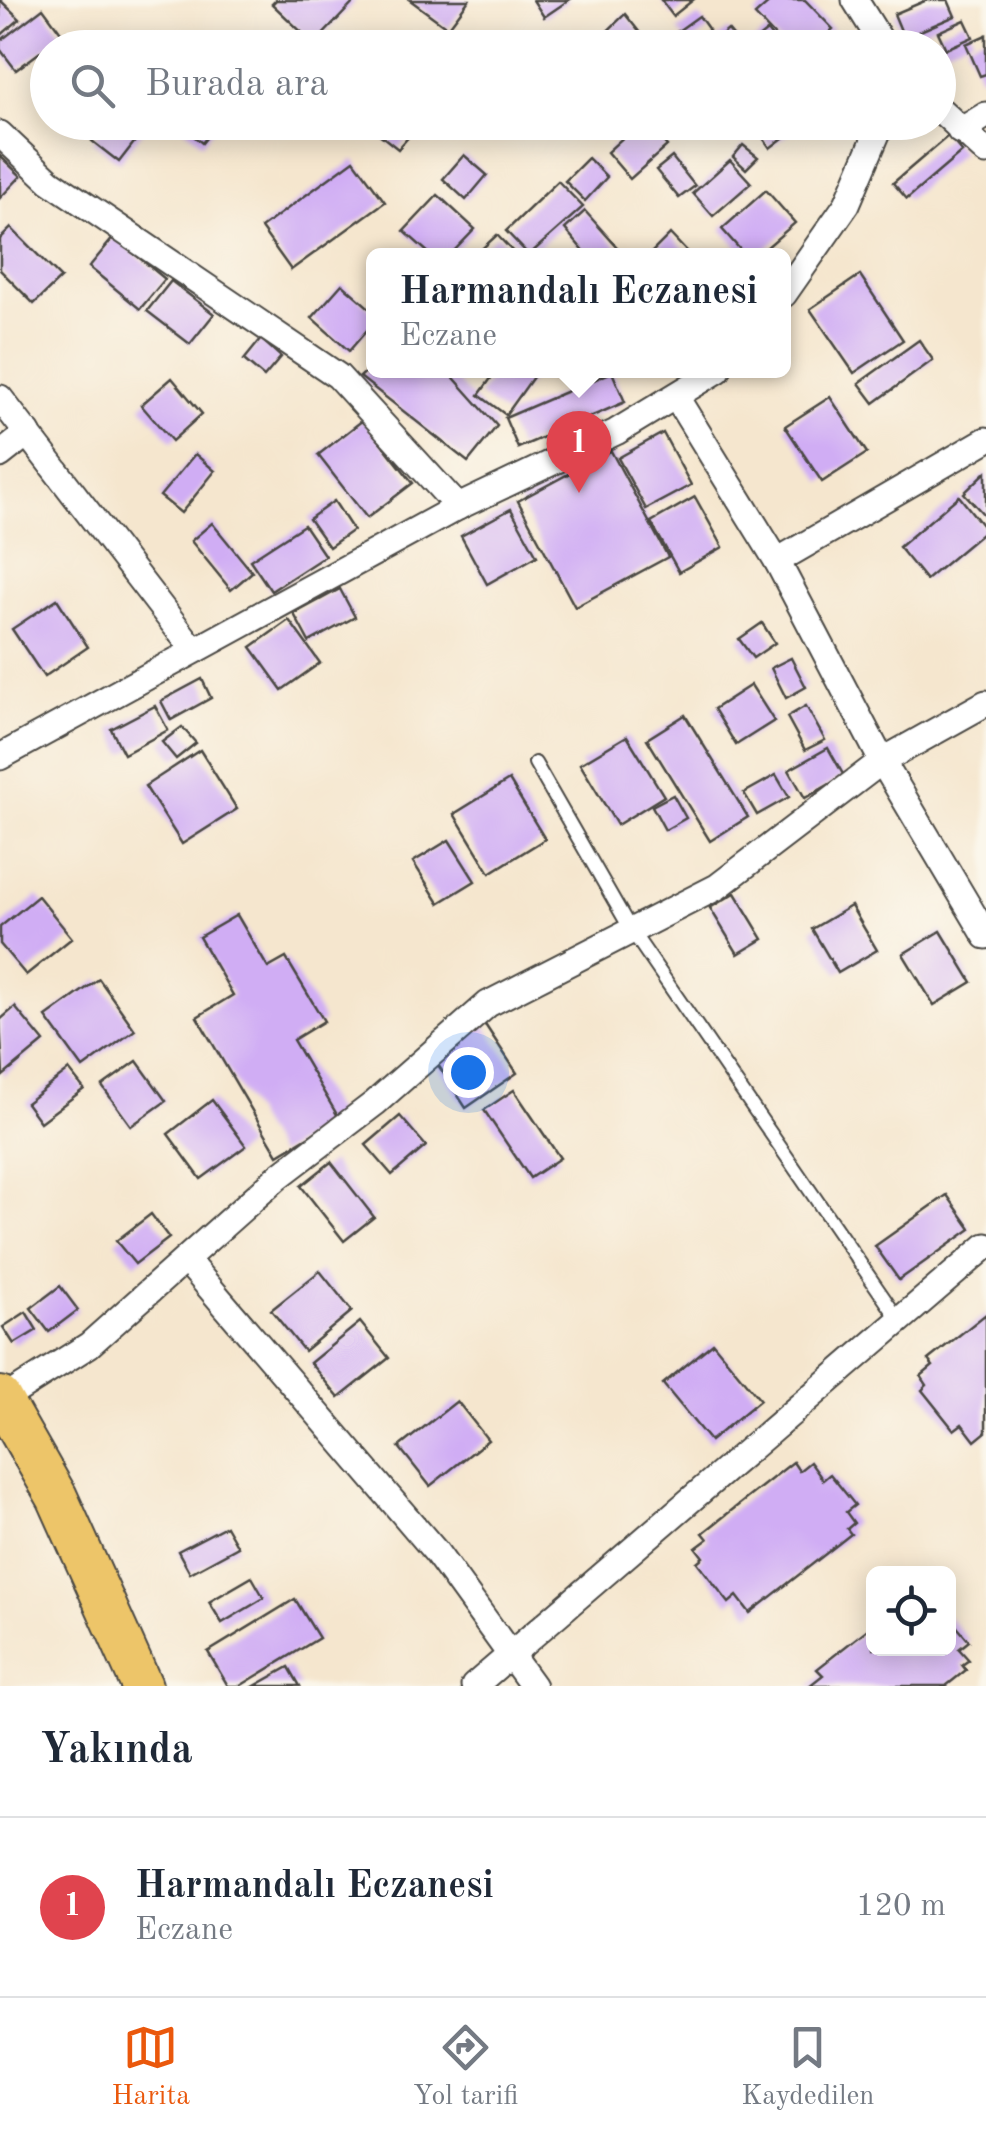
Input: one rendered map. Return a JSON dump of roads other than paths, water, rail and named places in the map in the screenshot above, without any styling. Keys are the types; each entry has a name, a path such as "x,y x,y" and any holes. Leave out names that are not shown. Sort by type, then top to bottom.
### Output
{"main road":[{"path":"1,1399 56,1496 142,1686"}],"street":[{"path":"855,0 874,30"},
{"path":"960,131 986,115"},
{"path":"956,127 986,152"},
{"path":"0,134 50,181 338,376 458,506"},
{"path":"791,284 847,204 874,140"},
{"path":"0,757 458,506 616,432 706,378"},
{"path":"676,397 778,561 882,760 986,936"},
{"path":"0,398 194,650"},
{"path":"0,455 28,433"},
{"path":"778,561 986,440"},
{"path":"1,1399 90,1344 279,1176 375,1103 488,1004 717,887 882,760 986,703"},
{"path":"474,1686 986,1246"},
{"path":"186,1260 436,1552 533,1686"}],"lane":[{"path":"535,764 631,930 899,1320"}],"place":[{"name":"Harmandalı Eczanesi","path":"579,493"}]}
